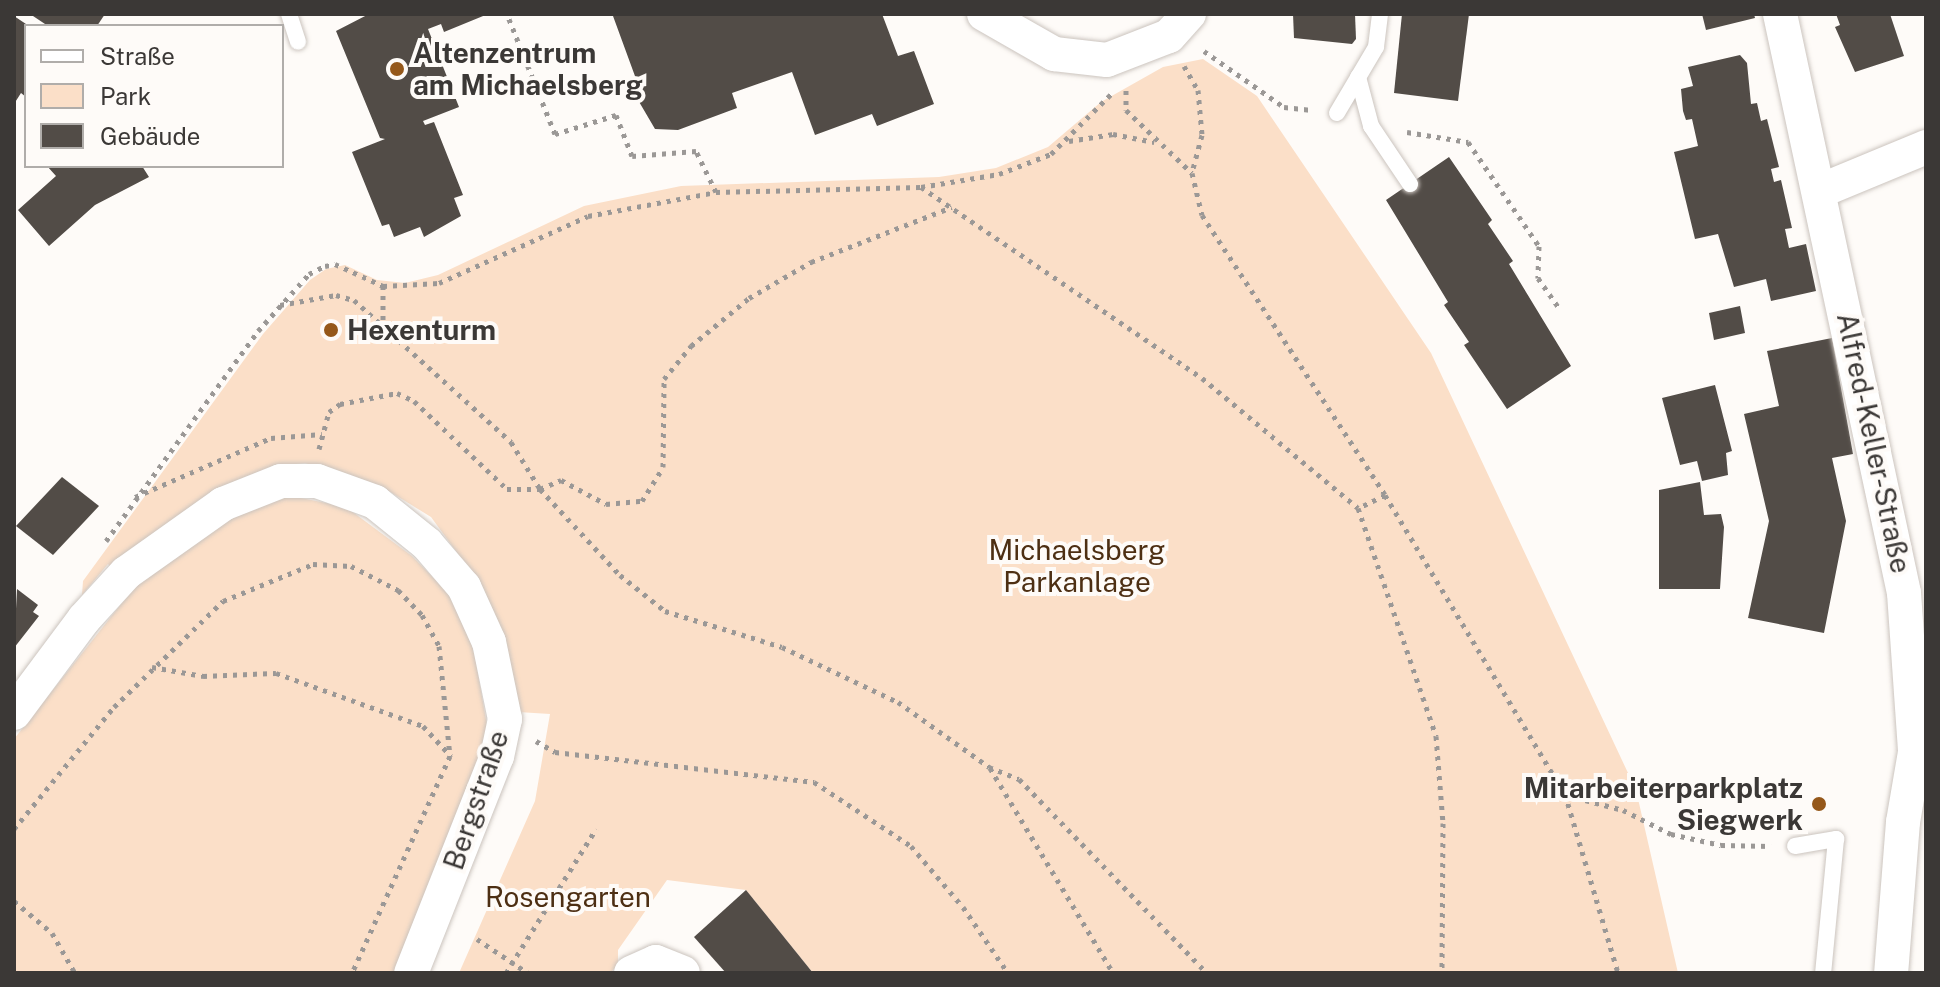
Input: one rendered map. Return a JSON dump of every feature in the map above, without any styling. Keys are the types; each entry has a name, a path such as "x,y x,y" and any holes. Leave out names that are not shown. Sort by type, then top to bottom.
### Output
{"street":[{"path":"984,14 1054,54 1125,57 1169,36 1189,14"},
{"name":"Alfred-Keller-Straße","path":"1780,14 1892,519 1904,593 1921,752 1903,822 1891,973"},
{"path":"1820,191 1926,147"},
{"name":"Bergstraße","path":"14,713 84,619 126,573 223,504 281,481 317,481 375,502 427,544 464,587 489,642 505,719 497,756 411,973"},
{"path":"631,973 656,962 683,973"}],"lane":[{"path":"289,14 298,42"},
{"path":"1337,113 1376,47 1380,14"},
{"path":"1358,77 1371,126 1410,184"},
{"path":"1795,846 1836,839 1823,973"}],"path":[{"path":"507,14 555,134 616,115 632,156 696,151 716,192"},
{"path":"1191,52 1205,51 1284,107 1337,113"},
{"path":"1176,53 1198,90 1202,135 1192,173 1202,215 1385,495 1565,794 1618,973"},
{"path":"1068,142 1126,79 1126,110 1155,142 1192,173"},
{"path":"1398,121 1408,132 1468,142 1539,246 1538,278 1558,307"},
{"path":"101,549 279,305 325,266 335,264 383,286 439,283 588,216 716,192 921,187 999,174 1068,142 1113,134 1155,142"},
{"path":"921,187 1202,378 1358,508 1436,736 1443,823 1442,973"},
{"path":"322,434 329,412 340,404 397,393 414,401 507,489 540,489 561,480 606,504 642,501 663,467 664,379 691,346 749,298 811,262 952,207"},
{"path":"383,286 383,324"},
{"path":"279,305 336,295 354,300 383,324 403,349 511,442 540,489 620,575 665,611 782,647 898,702 989,767 1019,779 1207,973"},
{"path":"1358,508 1385,495"},
{"path":"14,829 151,666 223,601 313,564 351,566 398,590 422,615 439,646 450,756 352,973"},
{"path":"151,666 203,676 276,673 423,726 450,756"},
{"path":"505,719 520,721 555,752 814,782 911,846 963,907 1008,973"},
{"path":"989,767 1113,973"},
{"path":"1565,794 1623,810 1671,834 1721,845 1795,846"},
{"path":"506,973 517,962 596,829"},
{"path":"14,901 52,933 75,973"},
{"path":"477,939 517,962 528,973"}],"green space":[{"name":"Michaelsberg Parkanlage","path":"1203,59 1257,96 1431,353 1636,790 1678,973 813,973 746,890 667,880 618,950 618,965 610,973 459,973 535,801 550,714 518,712 477,580 431,517 379,485 305,463 279,466 114,571 108,564 82,595 83,581 263,334 310,280 326,269 345,265 377,280 405,283 438,275 584,206 681,186 939,177 996,168 1048,147 1101,102 1163,67"},
{"path":"286,495 346,507 412,556 450,595 474,651 489,737 401,973 14,973 14,739 137,584 196,534"}],"building":[{"path":"30,14 105,14 98,24 45,24"},
{"path":"369,14 488,14 444,32 441,24 428,29 459,107 423,121 425,125 434,122 463,195 454,198 461,216 424,237 420,227 394,237 389,224 382,226 352,152 385,139 380,138 336,31"},
{"path":"882,14 898,56 914,51 934,104 877,126 872,114 815,135 792,72 732,93 737,108 678,130 655,129 638,100 643,98 613,16"},
{"path":"1293,14 1355,14 1356,39 1352,44 1294,38"},
{"path":"1402,14 1469,14 1458,101 1394,93"},
{"path":"1702,14 1754,14 1755,18 1706,30"},
{"path":"1836,14 1890,14 1904,56 1855,72 1835,27 1840,25"},
{"path":"14,16 26,24 24,95 21,93 14,104"},
{"path":"1740,55 1747,63 1751,104 1757,103 1761,121 1767,119 1779,167 1771,169 1774,182 1781,180 1792,228 1785,229 1789,248 1806,244 1816,291 1771,301 1766,279 1734,287 1718,234 1695,239 1674,152 1698,146 1692,119 1686,120 1683,111 1681,89 1693,86 1688,67"},
{"path":"1449,157 1492,220 1488,224 1513,261 1509,264 1571,366 1507,409 1464,345 1469,342 1444,305 1448,302 1386,200"},
{"path":"49,168 143,168 149,177 95,205 49,246 18,210 56,176"},
{"path":"1740,306 1745,333 1714,340 1709,313"},
{"path":"1832,338 1853,454 1832,458 1846,521 1824,633 1748,618 1769,521 1744,414 1779,406 1767,351"},
{"path":"1715,385 1732,451 1726,453 1728,475 1702,481 1697,461 1680,465 1662,398"},
{"path":"62,477 99,506 53,555 16,526"},
{"path":"1700,482 1704,515 1721,514 1724,527 1720,589 1659,589 1659,490"},
{"path":"17,589 38,605 33,612 39,616 14,648"},
{"path":"746,890 813,973 726,973 694,937"}],"place":[{"name":"Altenzentrum am Michaelsberg","path":"397,69"},
{"name":"Hexenturm","path":"331,330"},
{"name":"Mitarbeiterparkplatz Siegwerk","path":"1819,804"}],"park label":[{"name":"Rosengarten","path":"568,897"}]}
